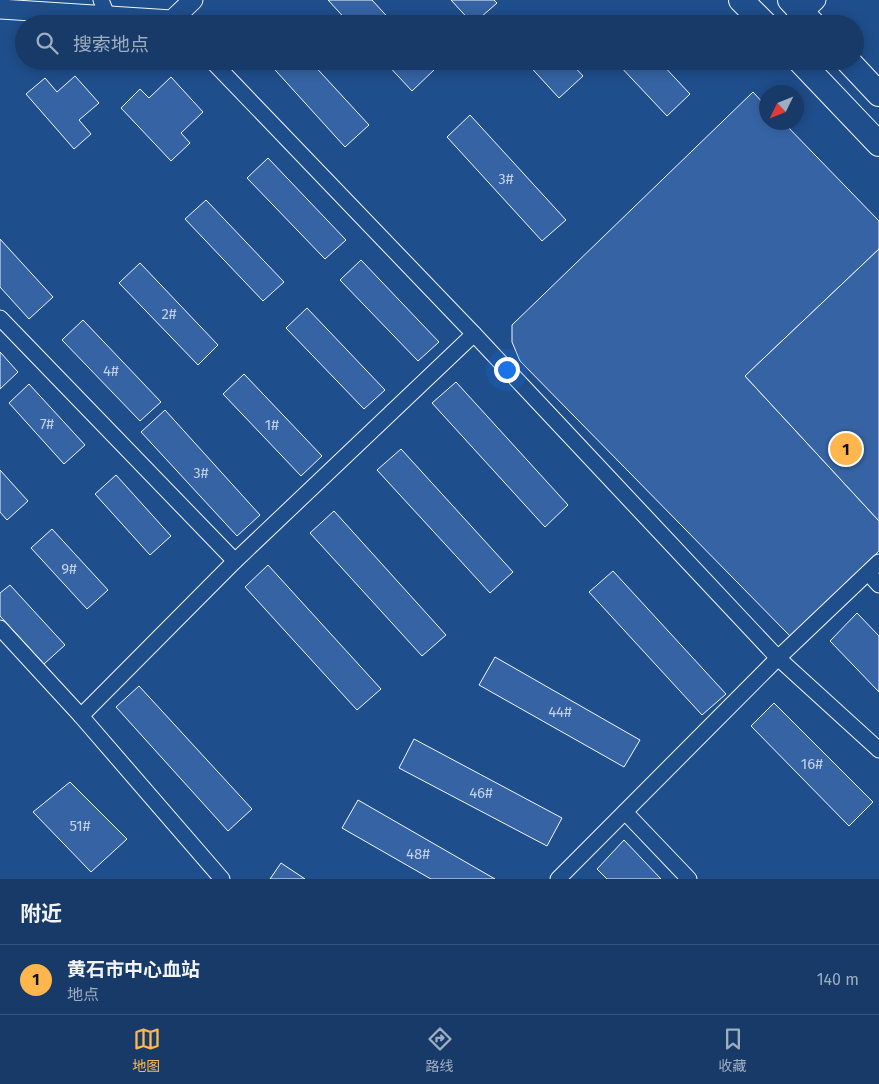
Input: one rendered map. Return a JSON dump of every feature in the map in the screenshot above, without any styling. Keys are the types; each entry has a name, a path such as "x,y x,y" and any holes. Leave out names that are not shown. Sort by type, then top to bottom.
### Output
{"main road":[{"path":"741,0 756,15"},
{"path":"809,70 879,144"},
{"path":"856,70 879,94"}],"street":[{"path":"180,15 193,0"},
{"path":"0,9 104,7 141,15"},
{"path":"221,70 474,334 778,658 879,750"},
{"path":"0,318 235,561"},
{"path":"81,716 235,561 474,334"},
{"path":"558,879 778,658 879,562"},
{"path":"868,573 879,585"},
{"path":"0,628 81,716 222,879"},
{"path":"625,812 689,879"}],"building":[{"path":"328,0 372,0 386,15 342,15"},
{"path":"451,0 494,0 497,3 483,15 465,15"},
{"path":"275,70 318,70 369,125 345,147"},
{"path":"392,70 434,70 412,91"},
{"path":"533,70 577,70 583,76 559,98"},
{"path":"624,70 667,70 690,94 667,116"},
{"path":"75,76 99,103 79,120 91,134 74,149 26,94 45,78 57,92"},
{"path":"171,77 203,112 181,133 190,143 171,161 121,108 140,89 149,98"},
{"path":"753,92 759,98 759,130 791,130 879,221 879,249 745,376 879,521 879,551 790,636 520,361 512,342 512,325"},
{"path":"470,115 566,220 542,241 447,137"},
{"path":"268,158 346,240 325,259 247,178"},
{"path":"206,200 284,282 263,301 185,219"},
{"path":"0,239 53,297 29,319 0,287"},
{"path":"879,249 879,521 745,376"},
{"path":"361,260 439,342 418,361 340,280"},
{"path":"140,263 218,345 198,365 119,283"},
{"path":"307,308 385,390 364,409 286,328"},
{"path":"83,320 161,402 140,421 62,340"},
{"path":"0,352 18,372 0,389"},
{"path":"244,374 322,456 301,476 223,394"},
{"path":"456,382 568,505 545,527 432,403"},
{"path":"29,384 85,445 64,464 9,403"},
{"path":"165,410 260,515 237,536 141,432"},
{"path":"401,449 513,572 490,593 377,470"},
{"path":"0,470 28,501 7,520 0,512"},
{"path":"116,475 171,536 150,555 95,494"},
{"path":"334,511 446,635 422,656 310,533"},
{"path":"52,529 108,590 87,609 31,548"},
{"path":"268,565 381,689 357,710 245,587"},
{"path":"613,571 726,694 702,715 589,592"},
{"path":"10,585 65,645 44,664 0,616 0,593"},
{"path":"857,613 879,636 879,692 830,641"},
{"path":"495,657 640,740 624,767 479,685"},
{"path":"139,686 252,809 228,831 116,707"},
{"path":"774,703 873,802 849,826 751,726"},
{"path":"414,739 562,818 547,846 399,768"},
{"path":"70,782 127,839 91,872 33,812"},
{"path":"358,800 495,879 431,879 342,828"},
{"path":"624,840 661,879 607,879 597,869"},
{"path":"281,863 305,879 270,879"}],"place":[{"name":"黄石市中心血站","path":"846,449"}]}
